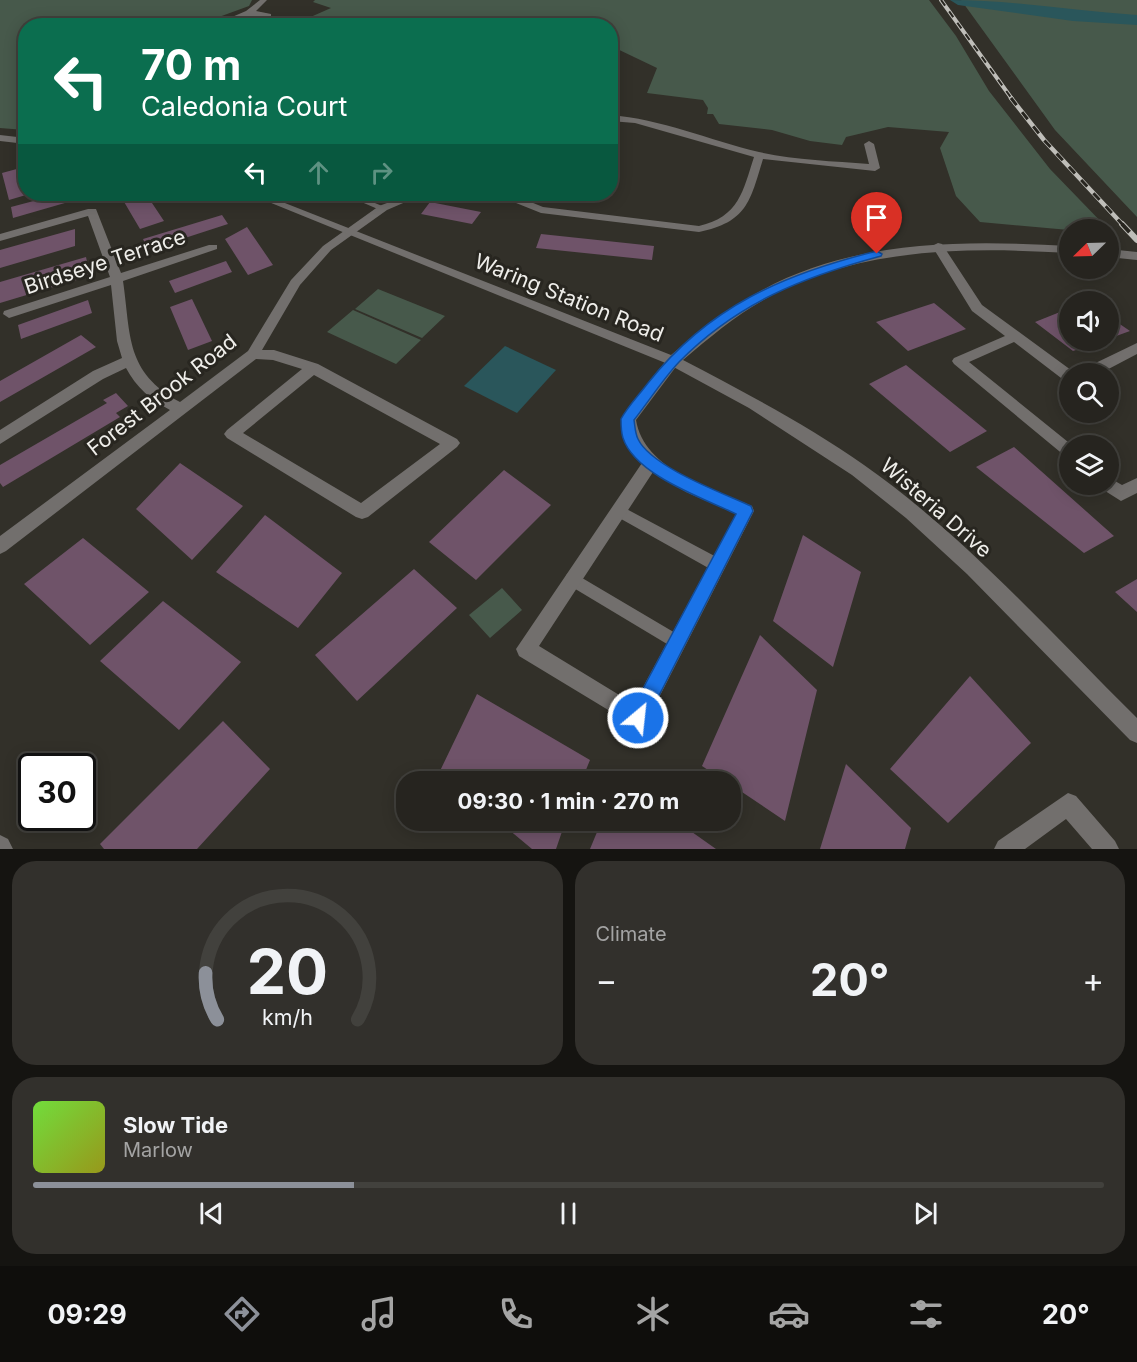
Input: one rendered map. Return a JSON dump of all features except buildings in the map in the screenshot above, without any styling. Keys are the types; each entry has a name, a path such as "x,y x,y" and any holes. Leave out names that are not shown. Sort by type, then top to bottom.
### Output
{"street":[{"path":"234,18 249,12 264,0"},
{"path":"249,12 268,16 263,18"},
{"path":"618,119 636,120 759,155 818,164 875,168 869,144"},
{"path":"0,138 18,140"},
{"path":"520,201 541,210 699,229 715,226 730,220 744,201 759,155"},
{"name":"Waring Station Road","path":"274,201 351,230 673,361 695,340 728,315 778,285 841,263 877,254 938,246 993,245 1059,249"},
{"name":"Forest Brook Road","path":"0,546 253,354 295,283 327,248 383,208 401,201"},
{"path":"0,238 92,211 117,278 119,312 128,361 139,379 152,392 180,409"},
{"path":"938,246 977,308 1059,370"},
{"name":"Birdseye Terrace","path":"9,314 213,247"},
{"path":"1119,254 1137,255"},
{"path":"1014,337 959,361 1059,443"},
{"path":"1108,363 1137,348"},
{"path":"253,354 274,355 313,368 452,443 362,512 232,434 313,368"},
{"path":"0,438 98,375 128,361"},
{"path":"651,463 526,649 638,718 746,511 665,473 636,448 630,437 628,419 673,361"},
{"name":"Wisteria Drive","path":"673,361 754,404 807,436 858,470 912,513 973,568 1137,733"},
{"path":"1119,492 1121,494 1137,485"},
{"path":"1006,849 1068,804 1107,849"}],"lane":[{"path":"365,201 383,208"},
{"path":"619,511 717,566"},
{"path":"572,579 677,642"}],"green space":[{"path":"0,0 252,0 249,6 216,18 18,18 18,129 0,128"},
{"path":"315,0 929,0 956,36 989,91 1050,169 1098,219 1059,219 1059,229 980,222 956,196 940,148 949,132 888,127 846,137 842,145 810,141 772,130 719,124 713,114 707,114 708,108 703,100 647,93 657,68 618,49 618,18 308,18 331,8 313,2"},
{"path":"961,0 1137,0 1137,217 1055,130"},
{"path":"378,289 445,316 422,338 355,309"},
{"path":"353,310 421,340 396,364 327,332"},
{"path":"502,588 522,610 490,638 469,615"}],"water":[{"path":"505,346 556,370 517,413 464,386"}],"waterway":[{"path":"958,0 1073,16 1137,20"}],"railway":[{"path":"941,0 1012,99"},
{"path":"1011,98 1044,140 1123,225"},
{"path":"1122,224 1137,240"}],"route":[{"path":"638,718 746,511 665,473 651,463 636,448 630,437 628,419 673,361 695,340 728,315 778,285 841,263 877,254"}]}
